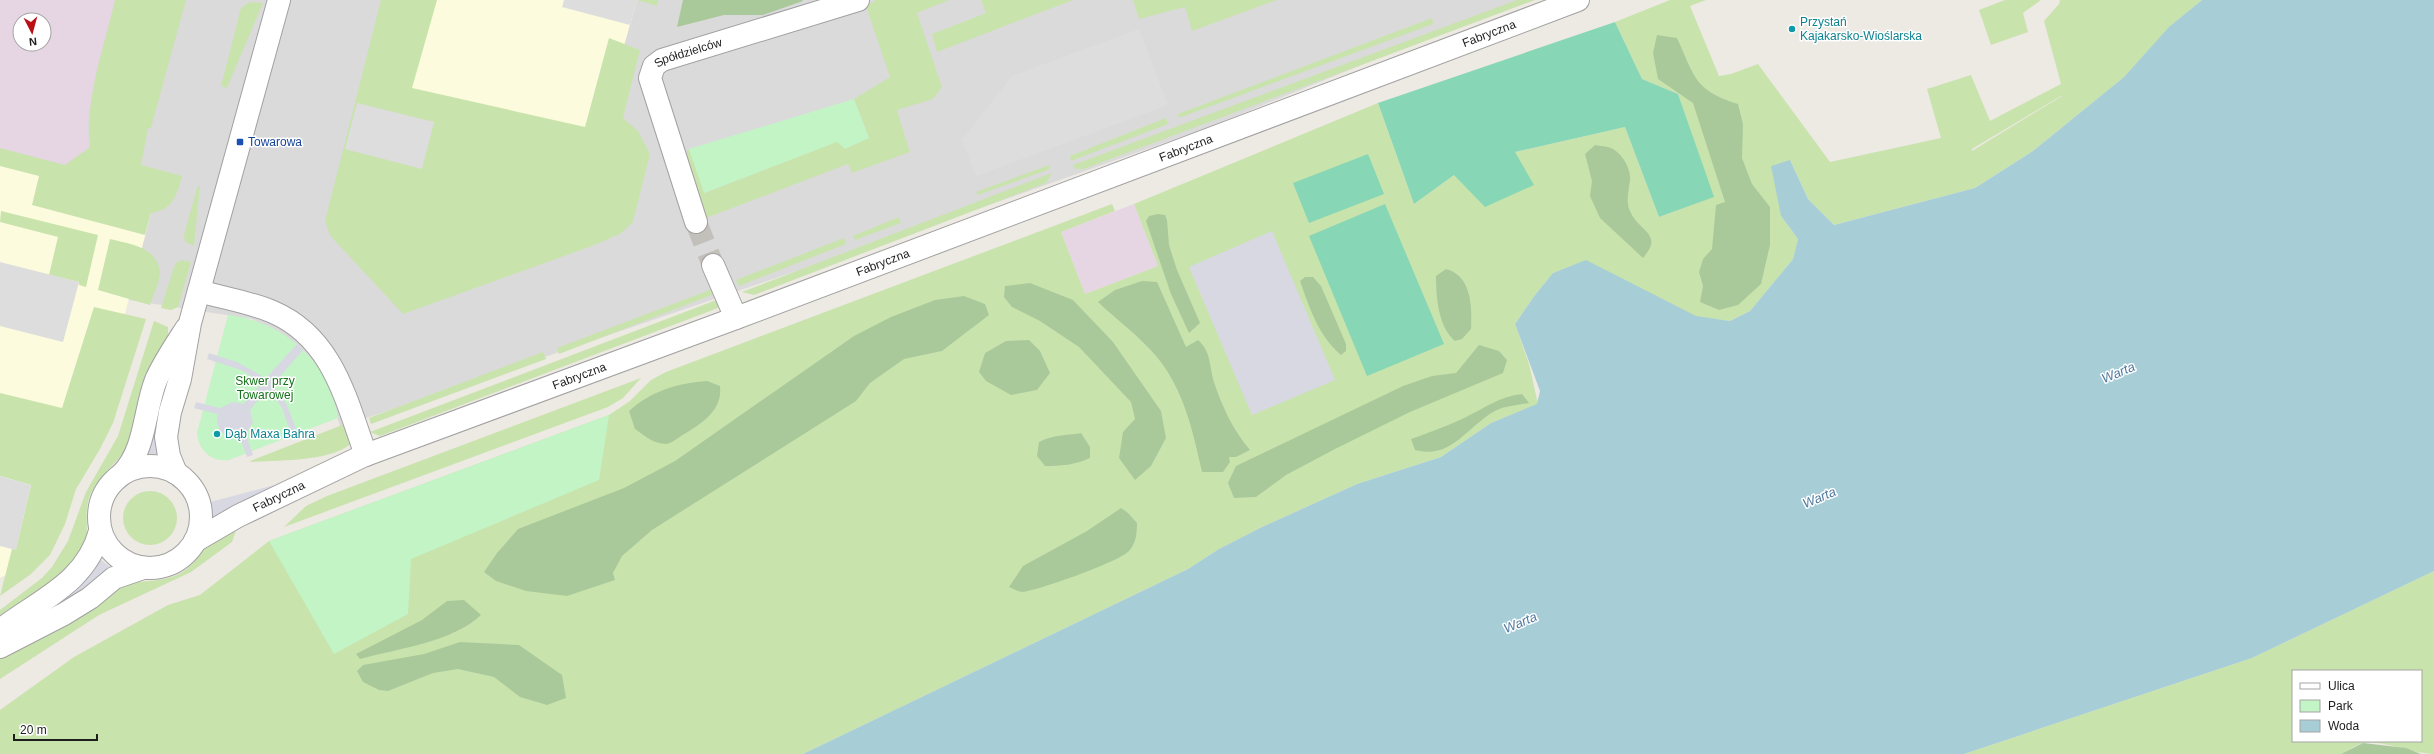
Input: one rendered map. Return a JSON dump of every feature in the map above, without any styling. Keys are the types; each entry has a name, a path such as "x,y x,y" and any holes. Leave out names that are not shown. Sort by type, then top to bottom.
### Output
{"street":[{"path":"176,473 169,456 166,436 170,412 186,351 190,323 279,0"},
{"name":"Spółdzielców","path":"696,222 650,78 654,66 662,60 858,0"},
{"name":"Fabryczna","path":"195,541 238,516 366,455 736,318 1578,0"},
{"path":"713,265 736,318"},
{"path":"199,291 272,312 295,324 315,341 337,374 366,455"},
{"path":"122,474 135,468 149,466 163,468 176,473 189,484 200,506 200,530 195,541 184,556 176,562 158,568 143,568 125,562 114,554 105,543 100,530 99,509 102,498 114,480 132,463 137,451 156,380 190,323"},
{"path":"0,630 79,573 90,558 100,530"},
{"path":"0,646 64,614 90,598 114,578 143,568"}],"shaded area":[{"path":"0,0 1521,0 1209,127 972,211 340,427 329,386 315,363 297,344 252,319 129,300 0,157"},
{"path":"0,0 115,0 89,108 87,129 90,147 65,165 0,148"},
{"path":"399,0 637,0 595,148 374,85"},
{"path":"564,0 637,0 630,25 562,7"},
{"path":"1139,29 1168,105 976,176 962,140 1012,76"},
{"path":"357,103 434,122 422,169 345,149"},
{"path":"0,157 151,213 125,314 15,570 0,578"},
{"path":"1134,204 1158,266 1085,294 1061,232"},
{"path":"1272,231 1335,380 1252,415 1189,267"},
{"path":"0,262 79,282 63,342 0,326"},
{"path":"297,344 303,350 273,385 287,405 299,437 293,439 282,408 268,389 250,410 253,422 246,434 253,455 247,457 240,437 228,437 220,431 217,422 217,414 194,408 196,402 220,408 233,402 243,404 262,383 241,370 207,359 209,353 237,362 266,378"},
{"path":"171,379 158,454 146,455 166,380"},
{"path":"0,476 31,485 16,550 0,546"},
{"path":"275,485 275,489 212,520 210,502"},
{"path":"101,560 113,569 88,588 16,631 81,582"}],"green space":[{"path":"115,0 186,0 151,128 148,128 141,165 182,176 176,195 169,205 164,209 151,213 145,235 32,205 39,176 0,166 0,148 65,165 90,147 90,110 96,73"},
{"path":"381,0 437,0 412,88 585,127 609,38 640,50 623,118 638,131 650,154 633,222 620,234 592,246 403,314 335,241 330,235 325,221"},
{"path":"637,0 658,0 657,6"},
{"path":"683,0 803,1 763,15 724,15 677,27"},
{"path":"876,0 949,0 917,13 942,87 933,99 897,110 910,152 852,173 848,164 706,218 696,195 686,152 689,149 705,193 837,141 869,138 854,99 890,77 866,6"},
{"path":"981,0 1073,0 937,52 932,34 986,13"},
{"path":"1133,0 1277,0 1192,31 1185,7 1139,19"},
{"path":"1517,0 1535,0 1084,169 1075,169 1073,165"},
{"path":"1670,0 1706,0 1690,6 1719,76 1731,74 1758,64 1830,162 1941,138 1927,89 1971,75 1990,121 2061,84 2044,21 2059,4 2060,0 2202,0 2172,25 2124,77 2033,151 1975,188 1834,225 1808,199 1790,160 1781,216 1798,239 1793,259 1750,311 1730,321 1696,317 1586,261 1553,273 1535,295 1515,324 1529,364 1538,404 1491,423 1441,457 1357,484 1262,527 1219,549 1188,569 803,754 0,754 0,710 74,657 168,605 200,595 269,541 609,415 630,401 651,380 666,372 1112,204 1115,211 1061,232 1085,294 1158,266 1134,204 1378,103 1414,204 1454,175 1515,152 1625,127 1659,217 1713,197 1678,94 1642,79 1615,22","holes":["2062,96 1972,151 1972,149"]},
{"path":"2005,0 2041,0 2023,13 2028,32 1991,45 1979,10"},
{"path":"250,2 263,3 227,88 221,86 241,8"},
{"path":"1432,18 1433,24 1179,118 1178,114"},
{"path":"1615,22 1642,79 1678,94 1714,197 1659,217 1625,127 1515,152 1534,185 1485,207 1454,175 1414,204 1378,103"},
{"path":"1657,35 1677,38 1688,63 1704,87 1723,99 1738,104 1743,124 1742,158 1752,184 1770,207 1770,245 1761,284 1738,305 1719,310 1700,302 1703,286 1699,272 1703,259 1712,249 1716,205 1725,202 1693,103 1658,79 1653,53"},
{"path":"854,99 869,138 845,149 837,142 704,193 689,149"},
{"path":"1166,118 1168,124 1071,161 1070,156"},
{"path":"1595,145 1613,149 1623,158 1627,166 1630,175 1628,196 1629,209 1635,219 1651,238 1649,250 1643,258 1600,218 1590,196 1592,181 1585,154"},
{"path":"1368,154 1384,194 1309,223 1293,183"},
{"path":"1049,165 1050,169 978,195 976,192"},
{"path":"1052,173 1046,183 754,295 742,292"},
{"path":"200,185 194,246 185,242 184,235 197,188"},
{"path":"1385,204 1444,344 1367,376 1309,236"},
{"path":"1,211 98,235 86,287 79,285 79,282 49,275 58,237 0,222"},
{"path":"1158,214 1165,215 1167,220 1169,245 1177,270 1200,323 1189,333 1171,294 1146,221 1149,216"},
{"path":"899,217 901,223 855,240 853,236"},
{"path":"844,238 846,244 739,286 736,280"},
{"path":"110,239 133,245 148,251 158,263 160,276 150,305 98,290"},
{"path":"183,260 191,262 178,307 171,310 161,308 174,267 177,262"},
{"path":"1446,269 1455,273 1461,278 1469,293 1471,329 1462,339 1455,341 1445,328 1439,311 1436,276"},
{"path":"1305,277 1313,277 1321,286 1346,344 1346,351 1341,355 1326,339 1307,302 1300,281"},
{"path":"1142,281 1157,282 1186,347 1198,340 1203,345 1210,361 1213,379 1222,403 1234,427 1250,450 1236,457 1229,457 1230,462 1223,472 1202,472 1191,426 1174,382 1156,356 1098,302 1115,290"},
{"path":"1030,283 1073,300 1113,342 1161,411 1166,438 1151,466 1135,480 1119,458 1123,432 1135,419 1131,402 1079,347 1040,321 1012,307 1004,297 1005,286"},
{"path":"715,288 717,293 559,354 557,348"},
{"path":"964,296 985,304 989,315 942,351 904,359 870,383 856,401 652,530 622,556 613,573 615,580 567,596 526,591 496,581 484,572 497,553 518,529 624,488 675,461 854,336 891,317 935,300"},
{"path":"719,299 718,308 380,436 370,432"},
{"path":"94,307 146,319 113,423 100,449 76,489 65,524 50,555 31,574 0,596 12,549 16,549 31,485 0,476 0,393 62,408"},
{"name":"Skwer przy Towarowej","path":"228,315 248,319 267,326 285,335 301,348 314,362 325,379 333,398 338,418 229,460 217,459 207,454 200,445 197,433"},
{"path":"154,321 168,327 168,337 129,445 99,480 91,493 87,506 87,538 82,554 63,574 0,615 0,610 42,578 52,567 68,541 86,492 118,436"},
{"path":"1029,340 1040,351 1050,373 1037,390 1011,395 986,381 979,372 985,353 1006,341"},
{"path":"1479,345 1499,351 1507,360 1503,373 1410,412 1337,448 1286,475 1256,497 1234,498 1228,483 1236,466 1403,386 1432,376 1456,373"},
{"path":"543,352 546,359 371,424 369,418"},
{"path":"641,378 623,398 608,407 284,527 306,506 327,496"},
{"path":"707,381 720,386 720,395 714,410 696,427 673,441 665,444 652,441 635,429 629,411 646,398 675,386"},
{"path":"1522,394 1529,403 1495,411 1485,417 1449,446 1428,452 1415,450 1411,439 1439,429 1507,397"},
{"path":"609,415 599,480 411,559 408,614 334,654 269,541"},
{"path":"350,422 354,441 345,448 334,453 306,459 250,461"},
{"path":"1081,433 1090,447 1090,458 1068,465 1045,466 1037,456 1039,442 1044,439 1055,436"},
{"path":"150,491 160,493 169,499 175,508 177,518 175,528 169,537 160,543 150,545 140,543 131,537 125,528 123,518 125,508 131,499 140,493"},
{"path":"1121,508 1137,523 1135,542 1129,551 1122,556 1078,575 1032,590 1021,592 1009,587 1023,566 1087,531"},
{"path":"236,530 232,542 191,572 99,615 0,679 0,657 122,586 136,582 163,579 183,572 211,543 220,536"},
{"path":"2434,571 2434,754 2417,752 2380,743 2364,743 2341,754 1964,754 2252,658"},
{"path":"464,600 481,615 455,632 424,643 360,659 356,654 422,620 447,601"},
{"path":"460,642 519,645 562,675 566,698 547,705 520,697 494,677 458,669 433,673 388,691 379,690 363,682 357,671 363,665 424,654"},
{"path":"2363,743 2406,748 2421,754 2341,754"}],"water":[{"name":"Warta","path":"2202,0 2434,0 2434,571 2252,658 1964,754 803,754 1188,569 1219,549 1262,527 1357,484 1441,457 1491,423 1537,404 1540,391 1515,324 1535,295 1553,273 1586,260 1696,316 1730,321 1750,311 1793,259 1798,239 1781,216 1771,166 1790,160 1808,199 1834,225 1975,188 2033,151 2124,77 2169,27"}],"tunnel":[{"path":"696,222 713,265"}],"place":[{"name":"Przystań Kajakarsko-Wioślarska","path":"1792,29"},
{"name":"Towarowa","path":"240,142"},
{"name":"Dąb Maxa Bahra","path":"217,434"}]}
